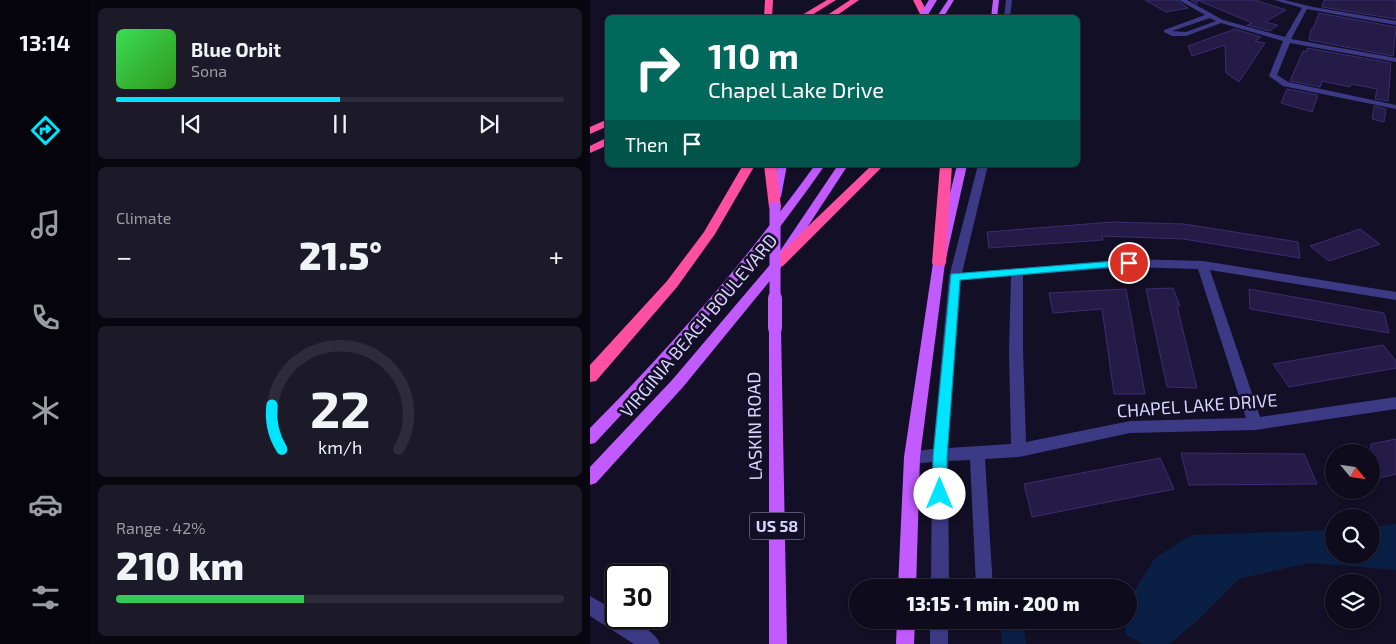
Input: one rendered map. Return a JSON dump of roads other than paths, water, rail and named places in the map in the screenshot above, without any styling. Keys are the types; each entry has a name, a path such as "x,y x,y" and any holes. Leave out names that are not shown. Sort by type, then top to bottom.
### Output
{"highway":[{"path":"768,0 768,15"},
{"path":"806,15 832,0"},
{"path":"832,15 855,0"},
{"path":"917,0 924,15"},
{"path":"590,131 605,124"},
{"path":"590,150 605,142"},
{"path":"590,376 672,284 709,234 748,167"},
{"path":"770,167 775,207"},
{"path":"778,263 876,167"},
{"path":"938,263 946,167"}],"main road":[{"path":"924,15 933,0"},
{"path":"941,15 951,0"},
{"path":"994,15 996,0"},
{"name":"US 58","path":"775,207 782,167"},
{"name":"VIRGINIA BEACH BOULEVARD","path":"590,438 735,279 819,167"},
{"name":"VIRGINIA BEACH BOULEVARD","path":"590,478 678,383 778,263 842,167"},
{"path":"907,579 912,457 938,263 962,167"},
{"name":"LASKIN ROAD","path":"775,207 778,644"},
{"path":"905,644 906,629"}],"street":[{"path":"1007,15 1009,0"},
{"path":"1182,0 1221,21 1287,40 1396,60"},
{"path":"1277,0 1305,8 1396,23"},
{"path":"1305,8 1287,40 1273,76 1286,84 1396,107"},
{"path":"1209,16 1166,31 1180,35 1221,21"},
{"path":"940,579 940,457 955,277 982,167"},
{"path":"955,277 1129,263 1203,265 1396,296"},
{"path":"1203,265 1255,424"},
{"path":"1017,273 1016,350 1019,450"},
{"name":"CHAPEL LAKE DRIVE","path":"912,457 940,457 1019,450 1130,427 1255,424 1396,403"},
{"path":"977,453 985,579"},
{"path":"590,605 651,644"},
{"path":"939,644 940,629"}],"water":[{"path":"1396,524 1396,570 1308,563 1239,579 1197,621 1169,644 1143,644 1125,634 1126,629 1137,629 1137,586 1155,558 1191,535 1325,530 1325,564 1380,564 1380,526"},
{"path":"1001,629 1024,629 1026,644 1002,644"}]}
